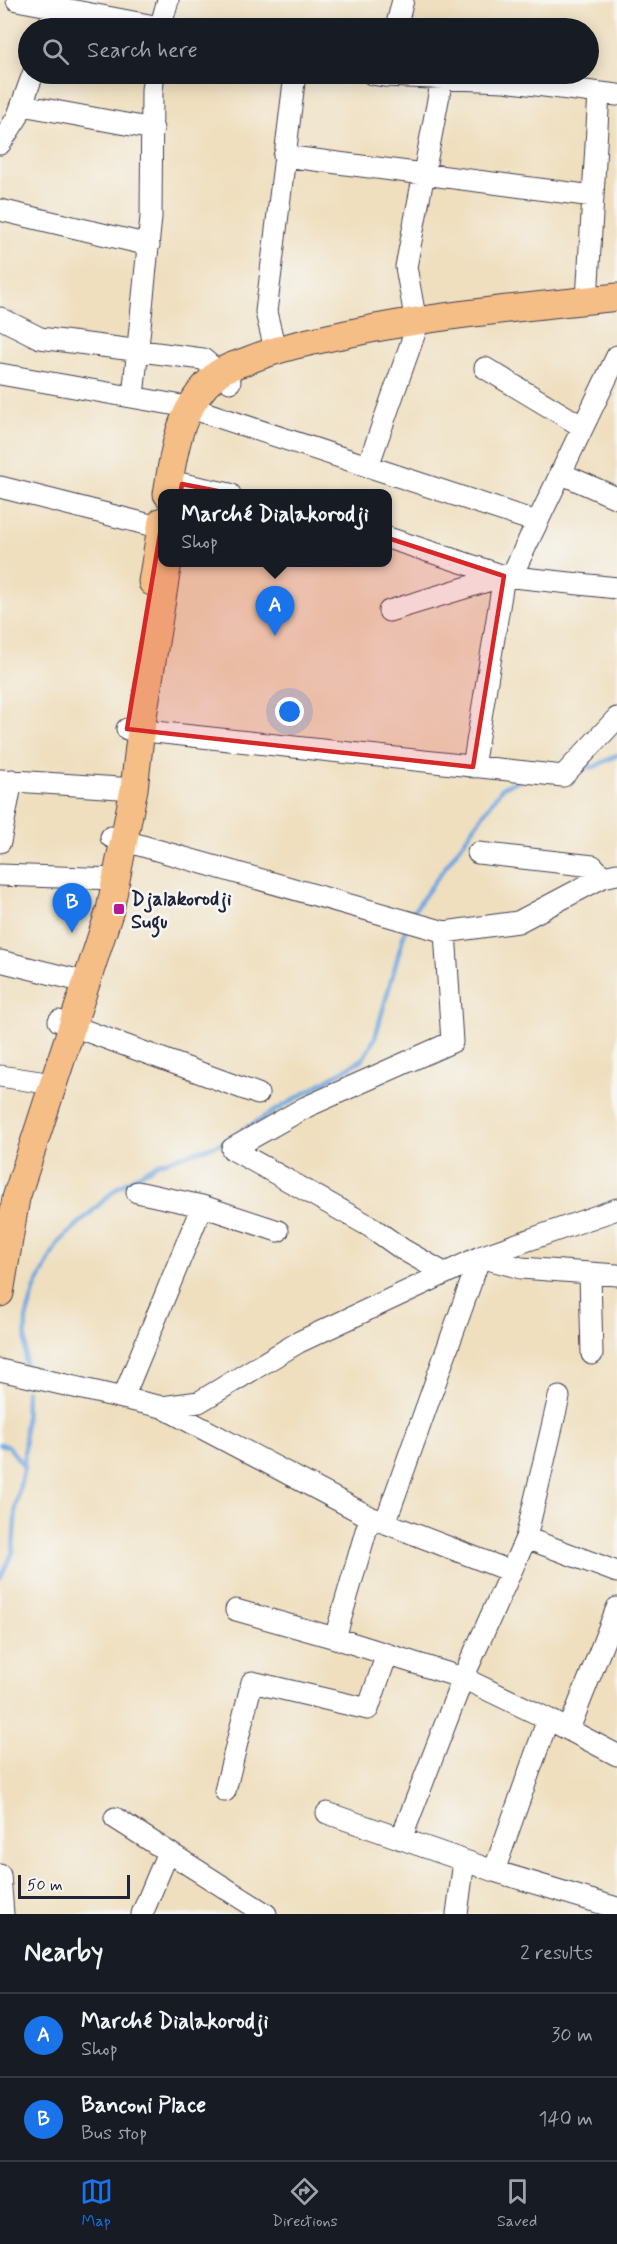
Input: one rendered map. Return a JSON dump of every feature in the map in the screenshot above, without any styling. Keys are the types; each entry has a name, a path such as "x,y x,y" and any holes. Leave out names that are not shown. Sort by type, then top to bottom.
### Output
{"main road":[{"path":"224,377 417,326 617,297"},
{"path":"175,488 195,409 213,392 224,377 276,349 378,327 617,310"},
{"path":"0,1212 3,1194 39,1082 66,1023 110,910 109,879 127,788 158,555"},
{"path":"134,729 167,567"},
{"path":"0,1293 16,1198 66,1023 73,978 96,907 109,879"}],"street":[{"path":"17,0 56,4 118,18"},
{"path":"164,18 168,0"},
{"path":"398,18 403,0"},
{"path":"0,144 28,84"},
{"path":"133,397 149,245 153,84"},
{"path":"276,349 266,312 294,84"},
{"path":"368,466 417,326 406,267 441,84"},
{"path":"528,84 608,94 593,196 587,300"},
{"path":"13,113 153,129"},
{"path":"284,156 593,196"},
{"path":"0,210 149,245"},
{"path":"0,318 40,338 203,359 224,377"},
{"path":"473,767 508,577 617,356"},
{"path":"485,368 583,427"},
{"path":"0,374 195,409 537,522"},
{"path":"560,473 617,498"},
{"path":"0,487 158,525"},
{"path":"392,540 508,577 617,588"},
{"path":"389,611 508,577"},
{"path":"134,729 563,776 617,718"},
{"path":"0,842 6,780 127,788"},
{"path":"117,838 445,932 518,922 610,876"},
{"path":"478,853 593,866 610,876"},
{"path":"0,874 109,879"},
{"path":"444,1273 402,1249 371,1227 232,1149 306,1107 452,1042 445,932"},
{"path":"0,961 73,978"},
{"path":"66,1023 258,1094"},
{"path":"0,1076 39,1082"},
{"path":"136,1191 202,1206 278,1231"},
{"path":"123,1398 202,1206"},
{"path":"162,1407 199,1402 299,1342 480,1257 617,1209"},
{"path":"480,1257 521,1268 590,1275 617,1275"},
{"path":"335,1638 480,1257"},
{"path":"590,1275 592,1354"},
{"path":"0,1370 162,1407 378,1520 510,1571"},
{"path":"401,1839 463,1678 526,1538 559,1397"},
{"path":"526,1538 617,1572"},
{"path":"236,1610 463,1678 617,1755"},
{"path":"569,1730 615,1617"},
{"path":"225,1791 252,1682 368,1708 387,1654"},
{"path":"494,1872 549,1719"},
{"path":"327,1813 494,1872 617,1908"},
{"path":"115,1818 266,1914"},
{"path":"142,1914 168,1852"},
{"path":"457,1914 464,1861"},
{"path":"0,1875 3,1914"}],"highlighted area":[{"path":"182,484 284,504 504,576 473,767 127,729 161,528 174,530"}],"waterway":[{"path":"580,768 594,767 617,755"},
{"path":"410,916 503,787 520,780"},
{"path":"25,1369 26,1319 35,1288 58,1243 118,1187 159,1163 217,1145 363,1059 375,1038 406,927"},
{"path":"0,1578 13,1552 16,1504 24,1467 26,1391"},
{"path":"0,1444 9,1447 24,1467"}],"place":[{"name":"Marché Dialakorodji","path":"275,636"},
{"name":"Djalakorodji Sugu","path":"119,909"},
{"name":"Banconi Place","path":"72,933"}]}
